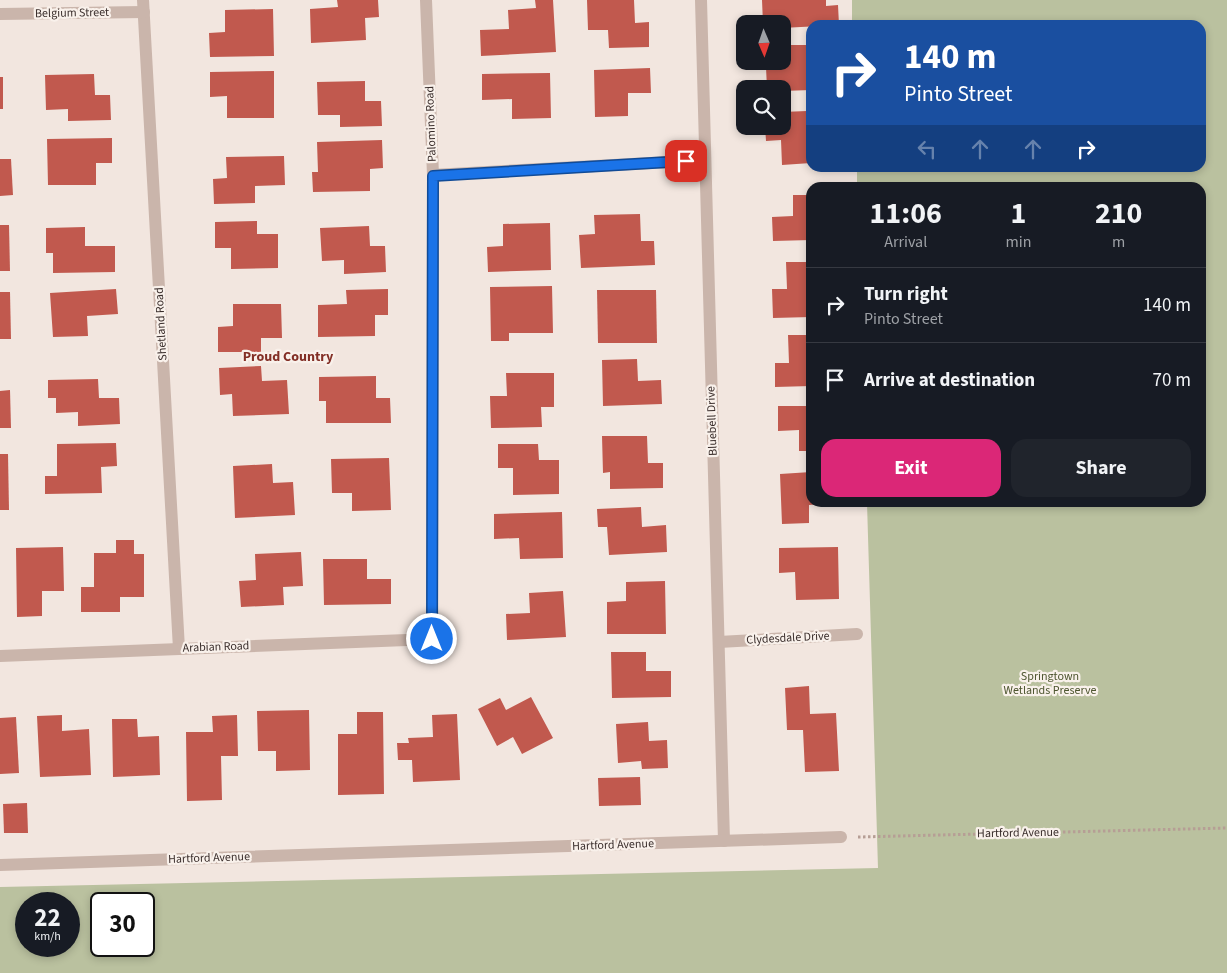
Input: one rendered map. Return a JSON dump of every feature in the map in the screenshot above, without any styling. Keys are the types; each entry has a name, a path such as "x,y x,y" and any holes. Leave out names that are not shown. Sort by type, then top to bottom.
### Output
{"street":[{"name":"Palomino Road","path":"426,0 433,176 432,639"},
{"name":"Bluebell Drive","path":"701,0 724,841"},
{"name":"Belgium Street","path":"0,14 143,6"},
{"name":"Shetland Road","path":"143,6 179,649"},
{"path":"433,176 705,160"},
{"name":"Clydesdale Drive","path":"719,642 857,634"},
{"name":"Arabian Road","path":"0,656 432,639"},
{"name":"Hartford Avenue","path":"0,865 841,837"}],"path":[{"name":"Hartford Avenue","path":"841,837 1227,828"}],"green space":[{"name":"Springtown Wetlands Preserve","path":"852,0 1227,0 1227,973 0,973 0,887 878,868 867,507 1206,507 1206,182 857,182 857,172 1206,172 1206,20 852,20"}],"building":[{"path":"337,0 378,0 379,17 365,18 366,40 311,43 310,9 338,7"},
{"path":"535,0 553,0 556,52 481,56 480,30 509,29 508,10 536,8"},
{"path":"587,0 634,0 635,23 649,22 649,47 609,48 608,30 588,30"},
{"path":"762,0 826,0 826,6 838,5 839,20 806,20 806,27 791,28 791,15 763,15"},
{"path":"273,9 274,56 210,57 209,33 225,32 225,10"},
{"path":"791,45 806,45 806,90 791,91 791,80 767,80 766,70 791,70"},
{"path":"650,68 651,93 628,93 628,116 595,117 594,70"},
{"path":"274,71 274,118 227,118 227,96 210,97 210,72"},
{"path":"550,73 551,118 512,119 512,99 482,100 482,74"},
{"path":"94,74 95,95 110,95 111,120 68,121 68,109 46,110 45,75"},
{"path":"0,77 3,77 3,109 0,109"},
{"path":"365,81 365,101 381,101 382,126 340,127 340,115 318,115 317,82"},
{"path":"806,111 806,163 782,165 781,140 766,141 766,135 791,135 791,112"},
{"path":"112,138 112,163 96,163 96,185 48,185 47,139"},
{"path":"382,140 383,168 370,169 370,191 313,192 312,172 318,172 317,142"},
{"path":"284,156 285,185 255,186 255,203 214,204 213,179 227,178 226,157"},
{"path":"0,159 11,159 13,195 0,196"},
{"path":"793,195 806,195 806,240 773,241 772,217 793,216"},
{"path":"640,214 641,241 654,241 655,265 581,268 579,235 595,234 594,215"},
{"path":"257,221 257,234 278,234 278,268 231,269 231,248 215,248 215,222"},
{"path":"550,223 551,270 488,272 487,247 503,246 503,224"},
{"path":"0,225 9,225 10,271 0,271"},
{"path":"369,226 370,246 385,246 386,272 344,274 344,260 322,261 320,228"},
{"path":"85,227 85,246 115,246 115,272 53,273 53,253 46,253 46,228"},
{"path":"786,262 806,262 806,317 773,318 772,289 787,289"},
{"path":"552,286 553,333 509,333 509,341 491,341 490,287"},
{"path":"116,289 118,314 87,316 88,336 53,337 50,293"},
{"path":"388,289 388,315 375,315 375,336 318,337 318,305 347,304 346,290"},
{"path":"597,290 656,290 657,343 598,343"},
{"path":"0,292 10,292 11,339 0,339"},
{"path":"233,304 281,304 282,338 261,338 261,352 218,352 218,327 233,326"},
{"path":"788,335 806,335 806,386 775,387 775,363 789,363"},
{"path":"637,359 638,381 661,380 662,404 603,406 602,360"},
{"path":"261,366 262,381 287,380 289,414 233,416 232,394 220,395 219,368"},
{"path":"506,373 554,373 554,407 541,407 542,427 491,428 490,396 507,396"},
{"path":"376,376 376,398 390,398 391,423 326,423 326,401 319,401 319,377"},
{"path":"98,379 99,398 119,398 120,424 78,426 78,412 56,413 56,398 48,398 48,380"},
{"path":"10,390 11,428 0,428 0,391"},
{"path":"778,406 806,406 806,451 799,451 799,430 778,431"},
{"path":"602,436 647,436 648,463 663,463 663,488 610,489 610,472 603,473"},
{"path":"116,443 117,466 101,467 102,493 45,494 45,476 57,476 57,444"},
{"path":"498,444 538,444 539,460 559,460 559,494 513,495 513,468 498,468"},
{"path":"0,454 8,454 9,510 0,510"},
{"path":"389,458 391,510 352,511 352,493 332,493 331,459"},
{"path":"272,464 273,483 293,482 295,515 235,518 233,466"},
{"path":"806,472 806,507 809,507 809,523 782,524 780,474"},
{"path":"641,507 642,527 666,525 667,552 609,555 607,527 598,527 597,509"},
{"path":"562,512 563,558 520,559 519,538 494,539 494,514"},
{"path":"116,540 134,540 134,554 144,554 144,597 120,597 120,612 81,612 81,587 94,587 94,553 116,553"},
{"path":"63,547 64,591 42,591 42,616 17,617 16,548"},
{"path":"838,547 839,599 796,600 795,572 779,573 779,548"},
{"path":"301,552 303,586 283,587 284,605 241,607 239,581 256,580 255,554"},
{"path":"323,559 367,559 367,579 391,579 391,604 324,605"},
{"path":"665,581 666,634 607,634 607,602 626,601 626,582"},
{"path":"563,591 566,637 507,640 506,614 530,613 529,593"},
{"path":"611,652 646,652 646,671 671,671 671,697 612,698"},
{"path":"809,686 810,714 836,713 839,771 805,772 803,730 787,730 785,688"},
{"path":"531,697 553,738 522,754 513,737 497,746 478,709 500,698 506,710"},
{"path":"309,710 310,770 276,771 276,751 258,751 257,711"},
{"path":"357,712 383,712 384,794 338,795 338,734 357,734"},
{"path":"457,714 460,780 413,782 412,760 398,760 397,743 409,743 408,738 433,737 432,715"},
{"path":"62,715 62,731 89,729 91,775 40,777 37,716"},
{"path":"237,715 238,756 221,756 222,800 187,801 186,732 213,732 212,716"},
{"path":"16,717 19,773 0,774 0,718"},
{"path":"112,719 137,719 138,737 159,736 160,775 113,777"},
{"path":"648,722 649,741 667,740 668,768 642,769 641,761 618,763 616,724"},
{"path":"640,777 641,805 599,806 598,778"},
{"path":"27,803 28,833 4,833 3,804"}],"district":[{"name":"Proud Country","path":"288,357"}],"route":[{"path":"432,639 433,176 686,161"}]}
